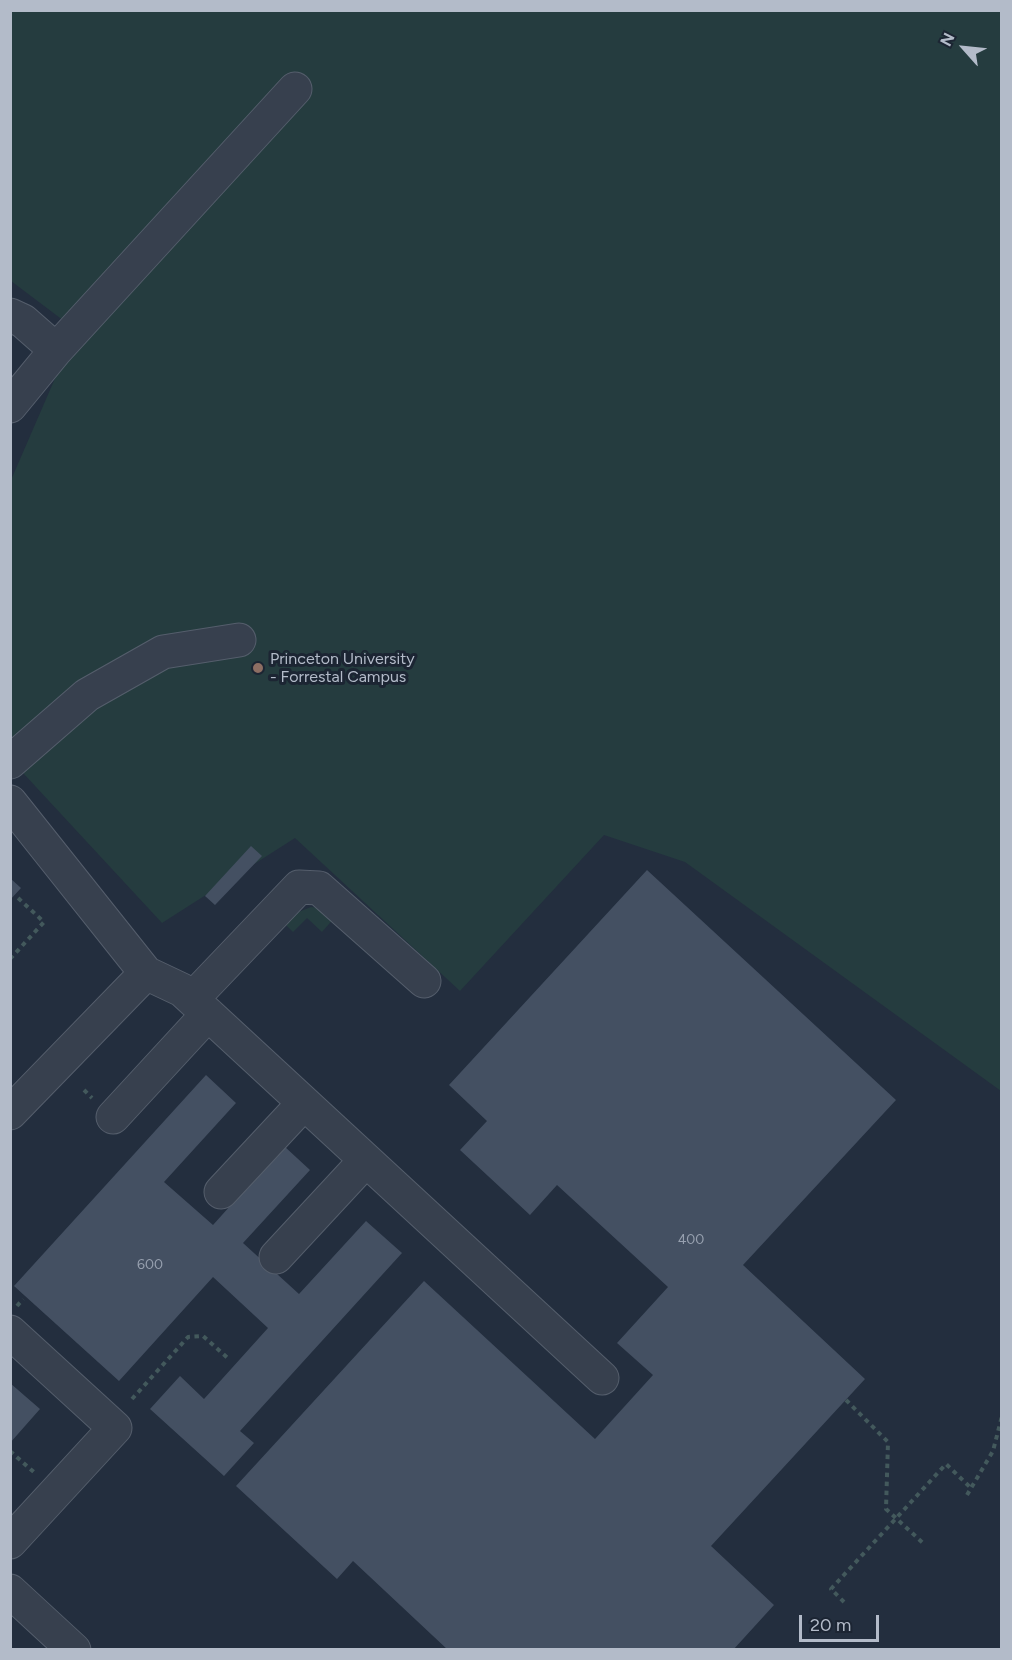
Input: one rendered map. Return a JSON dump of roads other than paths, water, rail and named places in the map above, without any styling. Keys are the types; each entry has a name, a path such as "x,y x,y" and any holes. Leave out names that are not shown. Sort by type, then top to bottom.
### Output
{"street":[{"path":"10,406 56,350 295,89"},
{"path":"10,315 23,321 56,350"},
{"path":"10,762 87,695 163,652 239,640"},
{"path":"10,802 146,974 182,990 602,1378"},
{"path":"113,1117 200,1006 299,887 319,888 424,981"},
{"path":"10,1113 146,974"},
{"path":"221,1192 304,1103"},
{"path":"276,1257 366,1160"},
{"path":"10,1332 115,1428 10,1542"},
{"path":"10,1591 74,1650"}],"place":[{"name":"Princeton University - Forrestal Campus","path":"258,668"}]}
